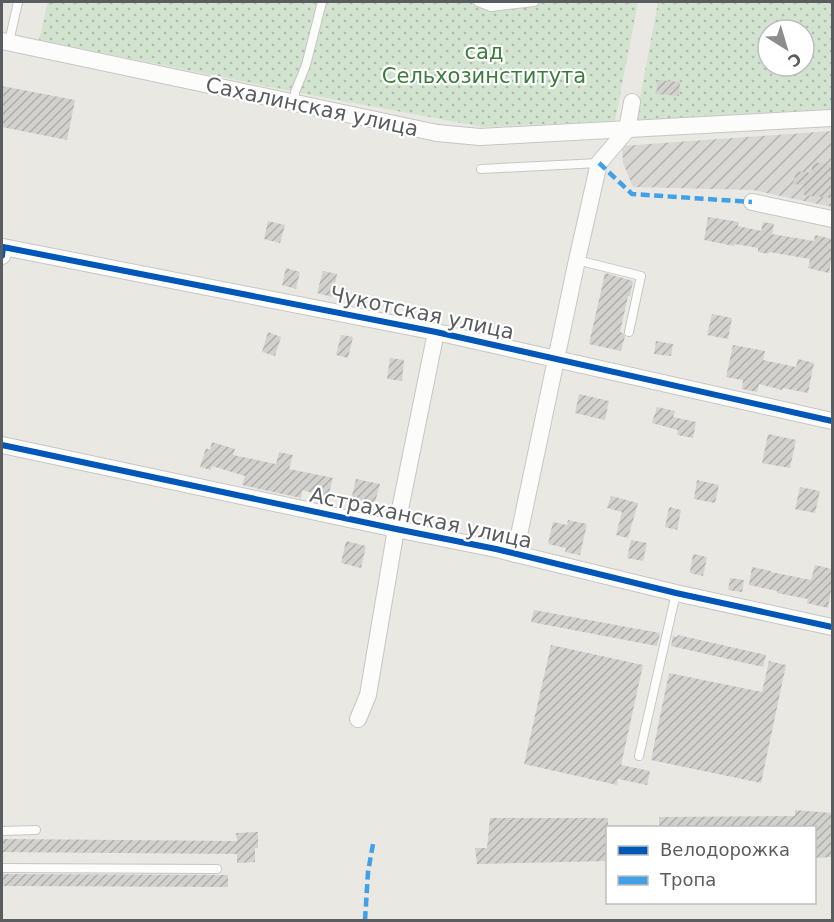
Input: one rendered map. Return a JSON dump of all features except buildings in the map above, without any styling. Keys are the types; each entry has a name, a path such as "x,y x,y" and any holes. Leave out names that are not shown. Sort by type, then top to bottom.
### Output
{"street":[{"name":"Сахалинская улица","path":"5,41 437,133 480,137 832,118"},
{"path":"515,554 599,163 627,130 632,102"},
{"path":"752,202 832,219"},
{"name":"Чукотская улица","path":"2,251 436,332 832,421"},
{"path":"358,719 368,695 396,529 436,332"},
{"name":"Астраханская улица","path":"2,445 496,549 676,593 832,627"}],"lane":[{"path":"5,41 18,2"},
{"path":"295,103 295,92 306,65 322,2"},
{"path":"478,2 491,6 534,2"},
{"path":"481,169 599,163"},
{"path":"577,260 641,276 629,332"},
{"path":"639,756 676,593"},
{"path":"2,831 36,830"},
{"path":"2,868 217,869"}],"shaded area":[{"path":"832,131 832,207 753,190 633,187 623,163 622,146"}],"green space":[{"name":"сад Сельхозинститута","path":"48,2 638,2 615,121 483,127 295,92 39,40"},
{"path":"658,2 832,2 832,109 636,120"}],"marked path":[{"path":"599,163 632,194 752,202"},
{"path":"365,920 368,872 373,844"}],"cycle path":[{"path":"2,256 3,247 436,332 832,421"},
{"path":"2,445 496,549 676,593 832,627"}]}
